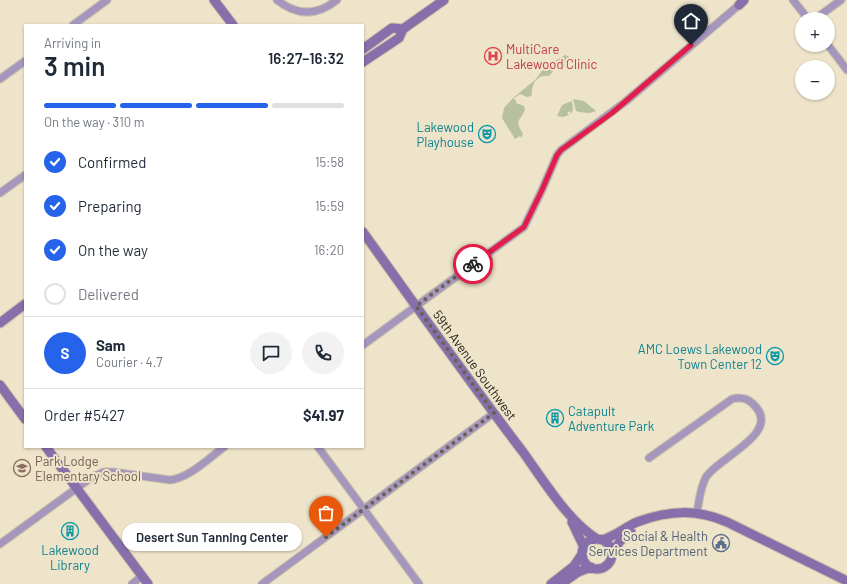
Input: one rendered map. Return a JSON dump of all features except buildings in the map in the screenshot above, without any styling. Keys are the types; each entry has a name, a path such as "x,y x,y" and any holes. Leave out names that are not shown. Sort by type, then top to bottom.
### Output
{"street":[{"path":"74,24 107,0"},
{"path":"214,0 230,24"},
{"path":"277,0 287,6 304,12 320,10 337,0"},
{"path":"364,61 399,38 403,29 444,0"},
{"path":"793,0 802,12"},
{"path":"825,12 841,0"},
{"path":"364,343 524,227 557,155 561,150 625,102 742,2"},
{"path":"364,47 392,28 403,29"},
{"path":"833,52 847,70"},
{"path":"0,80 24,62"},
{"path":"0,193 24,175"},
{"name":"59th Avenue Southwest","path":"364,233 567,512 584,530 599,540"},
{"path":"0,323 24,305"},
{"path":"0,385 24,418"},
{"path":"649,458 732,399 745,399 754,404 761,417 761,427 747,442 715,466 701,489 698,512"},
{"path":"262,584 494,413"},
{"path":"47,448 145,580 132,584"},
{"path":"0,544 76,487 92,477 109,472 170,480 176,479 190,472 223,448"},
{"path":"319,448 419,584"},
{"name":"59th Avenue Southwest","path":"567,512 579,534 583,551"},
{"path":"551,584 574,566 589,541 616,535 636,523 681,512 698,512 713,516 795,554 847,581"},
{"path":"561,584 578,572 591,567 600,568 605,566 620,541 652,518"},
{"path":"599,540 609,545 612,554"},
{"path":"583,551 585,562 591,567"}],"green space":[{"path":"565,55 570,57 567,66 555,69 549,76 544,76 537,79 532,87 531,96 527,97 520,94 513,99 516,100 516,103 524,106 525,109 518,123 523,134 521,138 520,136 515,139 502,118 504,108 513,98 535,80 545,67"},
{"path":"573,99 584,101 596,111 586,113 576,111"},
{"path":"572,101 573,110 571,114 570,111 567,113 569,115 563,117 557,116 562,105"}],"way so far":[{"path":"326,537 494,413 416,306 473,264"}],"place":[{"name":"MultiCare Lakewood Clinic","path":"493,56"},
{"name":"Lakewood Playhouse","path":"487,134"},
{"name":"AMC Loews Lakewood Town Center 12","path":"775,356"},
{"name":"Catapult Adventure Park","path":"555,418"},
{"name":"Park Lodge Elementary School","path":"22,468"},
{"name":"Lakewood Library","path":"70,531"},
{"name":"Desert Sun Tanning Center","path":"326,537"},
{"name":"Social & Health Services Department","path":"721,543"}],"route":[{"path":"473,264 524,227 530,218 558,152 612,113 691,45"}]}
